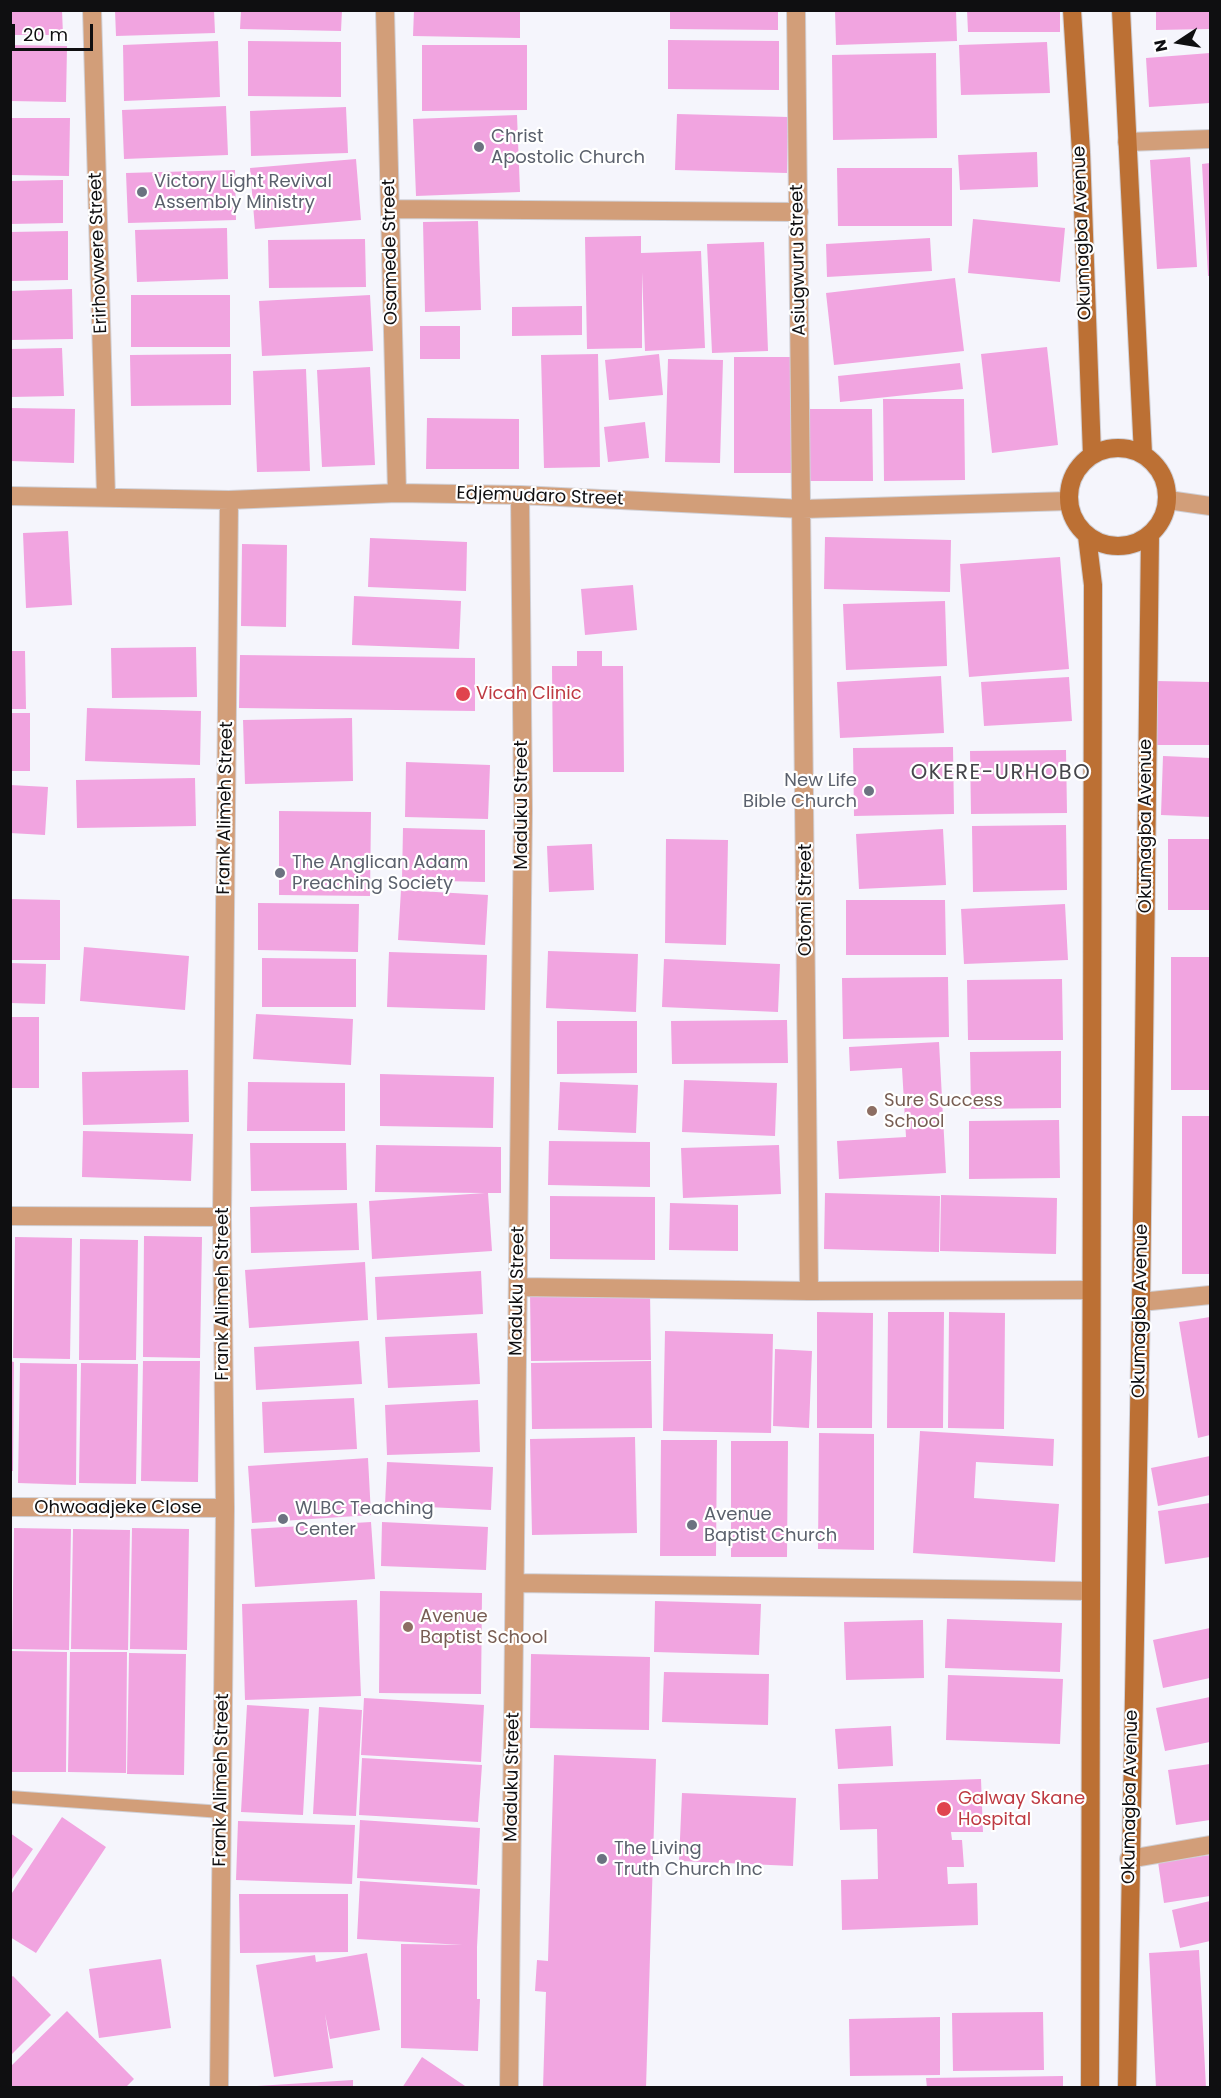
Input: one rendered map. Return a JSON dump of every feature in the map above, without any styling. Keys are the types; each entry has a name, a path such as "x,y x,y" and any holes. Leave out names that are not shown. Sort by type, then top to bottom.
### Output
{"main road":[{"name":"Okumagba Avenue","path":"1071,10 1080,152 1092,455"},
{"path":"1122,10 1143,454"},
{"path":"1117,447 1143,454 1162,474 1168,500 1165,514 1150,536 1131,546 1119,547 1108,546 1087,536 1078,526 1069,501 1074,474 1092,455 1117,447"},
{"name":"Okumagba Avenue","path":"1087,536 1093,585 1090,2088"},
{"name":"Okumagba Avenue","path":"1126,2088 1142,1302 1150,536"}],"street":[{"name":"Erirhovwere Street","path":"92,10 106,496"},
{"name":"Osamede Street","path":"385,10 397,493"},
{"name":"Asiugwuru Street","path":"796,10 803,509"},
{"path":"1127,142 1210,139"},
{"path":"390,209 799,212"},
{"name":"Edjemudaro Street","path":"10,496 229,500 397,493 520,495 803,509 1069,501"},
{"name":"Maduku Street","path":"508,2088 523,810 520,495"},
{"name":"Frank Alimeh Street","path":"219,2088 225,1508 222,1217 229,500"},
{"path":"1168,500 1210,506"},
{"name":"Otomi Street","path":"803,509 809,1291"},
{"path":"10,1216 222,1217"},
{"path":"519,1287 809,1291 1090,1290"},
{"path":"1142,1302 1210,1295"},
{"name":"Ohwoadjeke Close","path":"10,1507 225,1508"},
{"path":"515,1583 1091,1591"},
{"path":"1129,1859 1210,1845"}],"lane":[{"path":"10,1797 222,1812"}],"building":[{"path":"10,10 62,10 63,35 10,35"},
{"path":"115,10 214,10 215,33 116,36"},
{"path":"241,10 342,10 341,31 240,29"},
{"path":"414,10 520,10 520,38 413,36"},
{"path":"670,10 778,10 778,30 670,29"},
{"path":"835,10 956,10 957,41 836,45"},
{"path":"967,10 1060,10 1060,32 968,32"},
{"path":"1156,10 1210,10 1210,29 1156,30"},
{"path":"668,40 779,41 779,90 668,89"},
{"path":"218,41 220,97 124,101 123,45"},
{"path":"248,41 341,42 341,97 248,96"},
{"path":"1047,42 1050,93 961,95 959,45"},
{"path":"10,45 67,46 66,102 10,101"},
{"path":"422,45 527,45 527,110 422,111"},
{"path":"936,53 937,138 833,140 832,55"},
{"path":"1210,53 1210,103 1149,107 1146,58"},
{"path":"226,106 228,155 124,159 122,110"},
{"path":"346,107 348,153 251,156 250,111"},
{"path":"677,114 788,117 787,173 675,170"},
{"path":"517,115 520,192 416,196 413,119"},
{"path":"10,118 70,118 69,176 10,175"},
{"path":"1037,152 1038,187 960,190 958,155"},
{"path":"1190,157 1197,267 1157,269 1150,160"},
{"path":"356,159 361,220 255,229 250,168"},
{"path":"1210,163 1210,276 1208,276 1202,164"},
{"path":"837,168 952,168 952,226 838,226"},
{"path":"235,170 236,220 128,223 126,173"},
{"path":"63,180 63,223 10,224 10,181"},
{"path":"973,219 1065,228 1060,282 968,273"},
{"path":"478,221 481,310 425,312 423,222"},
{"path":"227,228 228,279 137,282 135,230"},
{"path":"68,231 68,280 10,281 10,232"},
{"path":"641,236 641,253 701,251 705,348 645,351 642,272 642,348 587,349 585,237"},
{"path":"930,238 932,271 827,277 826,244"},
{"path":"365,239 366,287 269,288 268,240"},
{"path":"764,242 768,351 712,353 707,244"},
{"path":"955,278 964,351 834,365 826,293"},
{"path":"72,289 73,339 10,340 10,291"},
{"path":"131,295 230,295 230,347 131,347"},
{"path":"370,295 373,351 262,356 259,301"},
{"path":"582,306 582,335 512,336 512,307"},
{"path":"420,326 460,326 460,359 420,359"},
{"path":"1047,347 1058,445 992,453 981,354"},
{"path":"62,348 64,396 10,397 10,349"},
{"path":"231,354 231,405 131,406 130,355"},
{"path":"598,354 600,467 544,468 541,355"},
{"path":"659,354 663,395 609,400 605,360"},
{"path":"734,357 792,357 792,473 734,473"},
{"path":"668,359 723,360 720,463 665,462"},
{"path":"960,363 963,389 840,402 838,376"},
{"path":"370,367 375,465 322,467 317,370"},
{"path":"306,369 310,471 257,472 253,371"},
{"path":"883,399 964,399 965,480 884,481"},
{"path":"10,408 75,409 74,463 10,461"},
{"path":"809,409 872,409 873,481 809,481"},
{"path":"427,418 519,419 519,469 426,469"},
{"path":"645,422 649,458 608,462 604,427"},
{"path":"68,531 72,605 26,608 23,533"},
{"path":"825,537 951,540 950,592 824,589"},
{"path":"370,538 467,542 466,591 368,587"},
{"path":"242,544 287,545 286,627 241,626"},
{"path":"1060,557 1069,669 969,677 960,564"},
{"path":"633,585 637,630 585,635 581,589"},
{"path":"354,596 461,601 459,649 352,645"},
{"path":"945,601 947,666 846,670 843,604"},
{"path":"196,647 197,697 112,698 111,648"},
{"path":"10,651 25,651 26,709 10,709"},
{"path":"577,651 602,651 602,666 623,666 624,772 553,772 552,666 577,666"},
{"path":"240,655 475,658 475,711 239,708"},
{"path":"941,676 944,733 840,738 837,682"},
{"path":"1069,677 1072,721 984,726 981,682"},
{"path":"1155,681 1210,682 1210,745 1154,745"},
{"path":"87,708 201,711 200,765 85,761"},
{"path":"10,713 30,713 30,771 10,771"},
{"path":"352,718 353,781 245,784 243,720"},
{"path":"953,747 954,814 854,816 853,748"},
{"path":"1066,750 1067,813 971,814 970,751"},
{"path":"1163,756 1210,758 1210,817 1161,815"},
{"path":"406,762 490,765 488,819 405,817"},
{"path":"195,778 196,826 77,828 76,780"},
{"path":"10,785 48,787 45,835 10,833"},
{"path":"279,811 371,812 370,896 279,895"},
{"path":"1066,825 1067,890 973,892 972,826"},
{"path":"403,828 485,830 485,882 402,880"},
{"path":"943,829 946,885 859,889 856,834"},
{"path":"666,839 728,840 726,945 665,943"},
{"path":"1168,839 1210,839 1210,910 1168,910"},
{"path":"592,844 594,890 549,892 547,846"},
{"path":"401,890 488,895 485,945 398,940"},
{"path":"10,899 60,900 60,960 10,960"},
{"path":"846,900 945,900 946,955 846,955"},
{"path":"258,903 359,904 358,952 258,950"},
{"path":"1065,904 1068,960 964,964 961,909"},
{"path":"84,947 189,956 185,1010 80,1001"},
{"path":"548,951 638,954 636,1012 546,1008"},
{"path":"389,952 487,955 485,1010 387,1007"},
{"path":"1171,957 1210,957 1210,1090 1171,1090"},
{"path":"262,958 356,959 356,1007 262,1007"},
{"path":"664,959 780,964 778,1012 662,1007"},
{"path":"10,963 46,964 45,1004 10,1003"},
{"path":"948,977 949,1037 843,1039 842,978"},
{"path":"1062,979 1063,1040 968,1040 967,980"},
{"path":"256,1014 353,1019 351,1065 253,1059"},
{"path":"10,1017 39,1017 39,1088 10,1088"},
{"path":"787,1020 788,1063 672,1064 671,1021"},
{"path":"557,1021 637,1021 637,1073 557,1074"},
{"path":"939,1042 946,1173 839,1179 837,1141 906,1137 902,1068 850,1071 849,1047"},
{"path":"1061,1051 1061,1108 971,1109 970,1052"},
{"path":"188,1070 189,1122 83,1125 82,1072"},
{"path":"380,1074 494,1077 493,1128 380,1126"},
{"path":"684,1080 777,1083 775,1136 682,1132"},
{"path":"248,1082 345,1083 345,1131 247,1131"},
{"path":"560,1082 638,1085 636,1133 558,1130"},
{"path":"1182,1116 1210,1116 1210,1274 1182,1274"},
{"path":"1059,1120 1060,1178 969,1179 969,1121"},
{"path":"83,1131 193,1134 191,1181 82,1177"},
{"path":"549,1141 650,1142 650,1187 548,1185"},
{"path":"250,1143 346,1143 347,1190 251,1191"},
{"path":"376,1145 501,1147 501,1193 488,1193 492,1251 372,1259 369,1201 485,1193 375,1192"},
{"path":"779,1145 781,1194 683,1198 681,1148"},
{"path":"825,1193 940,1196 939,1252 824,1249"},
{"path":"941,1195 1057,1198 1056,1254 940,1251"},
{"path":"550,1196 655,1197 655,1260 550,1259"},
{"path":"357,1203 359,1250 251,1253 250,1207"},
{"path":"670,1203 738,1205 738,1251 669,1250"},
{"path":"144,1236 202,1237 200,1358 143,1357"},
{"path":"15,1237 72,1238 70,1359 13,1358"},
{"path":"80,1239 138,1240 136,1360 79,1360"},
{"path":"365,1262 368,1320 249,1328 245,1270"},
{"path":"481,1271 483,1314 377,1320 375,1277"},
{"path":"650,1292 651,1360 531,1361 530,1293"},
{"path":"817,1312 873,1313 872,1428 817,1428"},
{"path":"888,1312 944,1312 943,1428 887,1428"},
{"path":"949,1312 1005,1313 1004,1429 948,1428"},
{"path":"1210,1317 1210,1435 1198,1438 1179,1322"},
{"path":"665,1331 773,1334 771,1433 663,1431"},
{"path":"477,1333 480,1384 388,1388 385,1337"},
{"path":"359,1341 362,1384 256,1390 254,1347"},
{"path":"775,1349 812,1351 809,1428 773,1426"},
{"path":"10,1361 14,1362 13,1471 10,1471"},
{"path":"143,1361 200,1361 198,1482 141,1481"},
{"path":"651,1361 652,1428 532,1429 531,1363"},
{"path":"20,1363 77,1364 76,1485 18,1483"},
{"path":"81,1363 138,1364 136,1484 79,1483"},
{"path":"354,1398 357,1449 264,1453 262,1402"},
{"path":"478,1400 480,1452 387,1455 385,1405"},
{"path":"920,1431 1054,1439 1053,1466 976,1462 974,1498 1059,1504 1055,1562 913,1553"},
{"path":"819,1433 874,1434 874,1550 818,1549"},
{"path":"635,1437 637,1533 532,1535 530,1439"},
{"path":"661,1440 717,1440 716,1556 660,1556"},
{"path":"731,1441 788,1441 787,1557 731,1557"},
{"path":"1210,1456 1210,1495 1158,1506 1151,1468"},
{"path":"368,1458 371,1515 252,1523 248,1466"},
{"path":"387,1462 493,1467 491,1510 385,1505"},
{"path":"1210,1503 1210,1557 1165,1564 1158,1511"},
{"path":"371,1522 375,1579 255,1587 251,1529"},
{"path":"382,1522 488,1527 486,1570 381,1566"},
{"path":"14,1528 71,1529 69,1650 12,1649"},
{"path":"132,1528 189,1529 187,1650 130,1649"},
{"path":"73,1529 130,1530 128,1650 71,1649"},
{"path":"380,1591 482,1593 481,1694 379,1693"},
{"path":"357,1600 361,1696 245,1700 242,1604"},
{"path":"655,1601 761,1604 759,1655 654,1652"},
{"path":"947,1619 1062,1623 1060,1672 945,1668"},
{"path":"923,1620 924,1678 846,1680 844,1622"},
{"path":"1210,1628 1210,1678 1163,1688 1153,1640"},
{"path":"10,1651 67,1652 66,1772 10,1772"},
{"path":"70,1652 127,1652 126,1773 68,1772"},
{"path":"129,1653 186,1654 184,1775 127,1774"},
{"path":"531,1654 650,1657 649,1730 530,1728"},
{"path":"664,1672 769,1674 768,1725 662,1722"},
{"path":"948,1675 1063,1679 1060,1744 946,1740"},
{"path":"1210,1697 1210,1742 1165,1751 1156,1708"},
{"path":"364,1698 484,1705 481,1762 361,1755"},
{"path":"247,1705 309,1709 303,1815 241,1812"},
{"path":"319,1707 362,1710 356,1816 313,1814"},
{"path":"891,1726 893,1766 838,1769 835,1729"},
{"name":"The Living Truth Church Inc","path":"554,1755 656,1759 646,2088 543,2088 546,1992 535,1991 537,1960 548,1961"},
{"path":"362,1758 482,1765 478,1822 359,1815"},
{"path":"1210,1764 1210,1820 1176,1825 1168,1770"},
{"path":"981,1779 983,1832 951,1832 952,1840 962,1840 964,1867 947,1867 948,1884 977,1883 978,1925 842,1930 841,1880 878,1879 877,1829 840,1830 838,1784"},
{"path":"682,1793 796,1798 793,1866 679,1861"},
{"path":"62,1817 106,1847 36,1953 10,1937 10,1896"},
{"path":"360,1820 480,1828 477,1885 357,1878"},
{"path":"238,1821 355,1825 352,1884 236,1880"},
{"path":"10,1833 33,1849 10,1882"},
{"path":"1210,1855 1210,1896 1164,1903 1158,1862"},
{"path":"360,1881 480,1889 477,1947 477,1999 480,1999 478,2051 401,2048 401,1944 463,1945 357,1939"},
{"path":"239,1894 348,1894 348,1952 240,1953"},
{"path":"1210,1901 1210,1941 1180,1948 1172,1910"},
{"path":"1199,1950 1206,2088 1156,2088 1149,1953"},
{"path":"367,1953 380,2030 330,2039 325,2014 333,2068 274,2077 256,1965 315,1955 316,1962"},
{"path":"161,1959 171,2028 99,2038 89,1969"},
{"path":"13,1976 51,2015 10,2056 10,1978"},
{"path":"67,2011 134,2079 125,2088 10,2088 10,2067"},
{"path":"1043,2012 1044,2070 953,2071 952,2013"},
{"path":"940,2017 940,2075 850,2076 849,2019"},
{"path":"422,2057 468,2088 402,2088"},
{"path":"1063,2076 1063,2088 927,2088 926,2078"},
{"path":"353,2080 353,2088 257,2088 257,2086"}],"place":[{"name":"Christ Apostolic Church","path":"479,147"},
{"name":"Victory Light Revival Assembly Ministry","path":"142,192"},
{"name":"Vicah Clinic","path":"463,694"},
{"name":"New Life Bible Church","path":"869,791"},
{"name":"The Anglican Adam Preaching Society","path":"280,873"},
{"name":"Sure Success School","path":"872,1111"},
{"name":"WLBC Teaching Center","path":"283,1519"},
{"name":"Avenue Baptist Church","path":"692,1525"},
{"name":"Avenue Baptist School","path":"408,1627"},
{"name":"Galway Skane Hospital","path":"944,1809"},
{"name":"The Living Truth Church Inc","path":"602,1859"}],"district":[{"name":"OKERE-URHOBO","path":"1001,774"}]}
